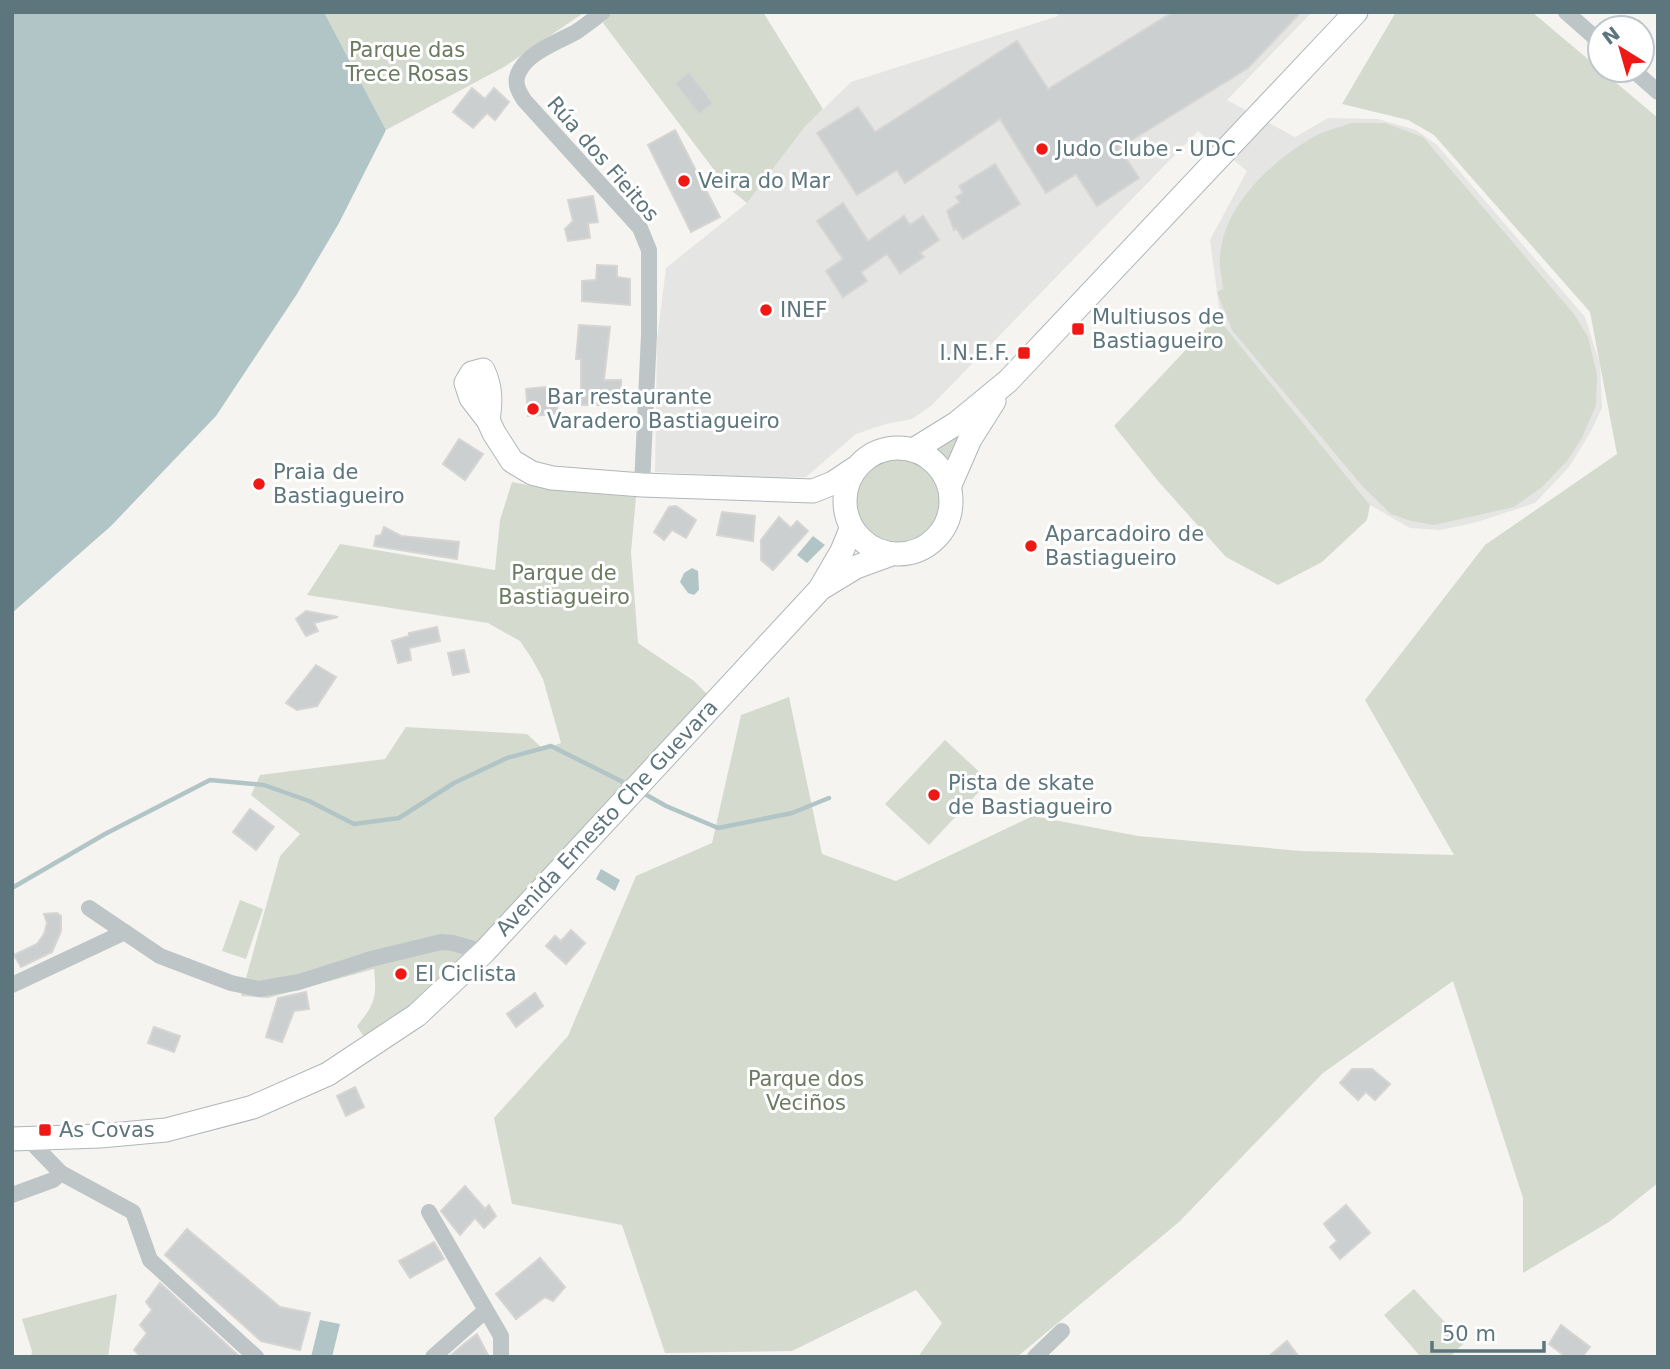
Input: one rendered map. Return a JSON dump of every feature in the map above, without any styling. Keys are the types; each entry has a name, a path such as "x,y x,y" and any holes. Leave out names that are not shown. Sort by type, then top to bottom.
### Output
{"main road":[{"path":"915,449 957,423 1008,381 1356,12"},
{"path":"784,492 834,508 869,547 889,555 906,555 932,544 946,528 949,520 950,485 970,439 1008,381"},
{"path":"488,419 512,461 532,473 552,478 642,485 815,491 833,483 875,452 898,446 915,449 938,464 950,485"},
{"path":"848,522 844,498 854,469"},
{"name":"Avenida Ernesto Che Guevara","path":"17,1137 166,1130 253,1107 328,1074 416,1015 484,952 820,589 842,551 848,522"},
{"name":"Avenida Ernesto Che Guevara","path":"820,589 856,568 889,555"}],"street":[{"name":"Rúa dos Fieitos","path":"603,12 523,65 518,74 518,90 524,100 640,228 647,240 649,335 642,485"},
{"path":"1566,12 1586,30"},
{"path":"89,908 160,956 231,983 259,989 299,982 371,959 441,942 484,952"},
{"path":"12,985 125,932"},
{"path":"17,1137 61,1173 133,1212 149,1260 256,1357"},
{"path":"12,1195 53,1180 61,1173"},
{"path":"429,1212 500,1336 501,1357"},
{"path":"433,1357 485,1311"},
{"path":"1035,1357 1062,1331"}],"shaded area":[{"path":"12,12 324,12 386,130 339,223 297,294 216,416 111,526 12,613"},
{"path":"1058,12 1312,12 1227,100 1295,137 1328,118 1378,119 1416,130 1437,145 1585,317 1600,364 1602,408 1569,467 1535,503 1474,523 1440,530 1410,528 1370,505 1221,322 1210,240 1247,171 1198,131 931,406 912,419 856,434 806,477 655,472 657,340 666,268 747,203 804,128 851,82 1058,16"},
{"path":"813,536 825,545 807,563 797,555"},
{"path":"692,568 698,571 699,590 694,595 688,593 680,582 684,573"},
{"path":"601,869 620,880 615,891 596,879"},
{"path":"320,1320 340,1324 332,1357 311,1357"}],"green space":[{"name":"Parque das Trece Rosas","path":"324,12 585,12 504,67 386,130"},
{"path":"613,12 763,12 823,109 804,128 747,203 727,187 603,23"},
{"name":"Parque dos Veciños","path":"1396,12 1532,12 1586,57 1586,84 1618,84 1658,118 1658,1183 1609,1222 1523,1273 1523,1198 1453,981 1323,1073 1179,1222 1017,1357 918,1357 942,1323 916,1290 792,1351 665,1353 622,1225 512,1204 494,1118 568,1036 636,876 712,843 741,715 789,697 822,854 896,881 1033,816 1138,836 1301,851 1454,855 1365,700 1485,545 1617,454 1590,312 1434,135 1408,120 1342,104"},
{"path":"1351,123 1385,123 1423,137 1574,314 1588,337 1597,374 1596,405 1582,438 1567,461 1542,487 1514,507 1434,525 1391,514 1363,487 1232,330 1217,292 1223,289 1220,261 1223,238 1239,204 1279,160 1310,139"},
{"path":"1213,321 1221,322 1370,505 1367,520 1322,562 1278,585 1226,557 1158,481 1114,426"},
{"path":"966,430 949,464 935,448"},
{"path":"898,456 915,459 930,469 940,484 943,501 940,518 930,533 915,543 898,546 881,543 866,533 856,518 853,501 856,484 866,469 881,459"},
{"name":"Parque de Bastiagueiro","path":"512,482 553,490 636,497 631,552 638,643 694,681 710,697 479,943 418,1000 365,1039 357,1026 373,1000 374,969 268,998 241,996 280,856 300,834 251,795 260,775 385,759 406,727 527,734 543,749 561,743 543,679 520,641 488,623 307,595 340,544 495,570 500,520"},
{"name":"Pista de skate de Bastiagueiro","path":"945,740 989,781 929,845 885,804"},
{"path":"240,900 263,909 246,959 222,951"},
{"path":"1414,1289 1464,1343 1450,1357 1421,1357 1384,1315"},
{"path":"117,1294 108,1357 31,1357 32,1351 22,1319"}],"building":[{"path":"1173,12 1301,12 1248,68 1119,148 1139,178 1097,206 1076,174 1046,193 1000,119 905,183 897,170 857,195 817,133 858,107 875,132 1017,41 1048,89"},
{"path":"689,72 713,103 699,114 675,83"},
{"path":"472,88 485,99 494,88 509,102 495,120 487,113 473,128 453,112"},
{"name":"Veira do Mar","path":"675,130 720,217 691,232 648,145"},
{"path":"995,164 1020,204 963,239 956,228 954,230 947,211 960,202 956,197 963,193 959,186"},
{"path":"593,196 598,222 588,223 590,238 568,241 565,229 573,221 568,200"},
{"path":"843,203 868,241 904,216 910,225 923,216 939,240 920,253 924,257 900,273 887,254 861,272 867,281 843,297 826,271 843,259 817,221"},
{"path":"597,265 617,266 617,277 630,279 630,305 582,301 582,281 596,280"},
{"path":"579,325 610,327 604,380 621,380 621,405 581,405 581,359 576,359"},
{"path":"555,386 558,414 528,416 526,389"},
{"path":"459,439 483,454 465,480 443,464"},
{"path":"676,506 696,520 686,538 672,530 664,540 654,532 669,507"},
{"path":"722,512 755,516 753,541 717,535"},
{"path":"779,517 791,528 797,521 808,531 773,570 761,560 761,540"},
{"path":"384,527 401,536 459,542 457,559 374,546 376,536 381,535"},
{"path":"306,611 338,617 314,623 318,631 306,636 296,619"},
{"path":"437,627 440,641 409,648 411,660 398,663 392,641 409,636 409,633"},
{"path":"464,650 469,672 453,675 448,653"},
{"path":"316,665 336,677 317,706 297,710 286,703"},
{"path":"250,809 274,827 256,850 233,832"},
{"path":"57,913 61,916 61,931 52,952 21,967 14,955 37,944 47,923 44,914"},
{"path":"571,930 585,943 566,964 546,946 555,936 561,941"},
{"path":"306,992 309,1009 294,1011 282,1042 266,1037 278,998"},
{"path":"535,993 543,1006 516,1027 507,1014"},
{"path":"154,1027 180,1036 174,1052 148,1043"},
{"path":"1352,1069 1372,1069 1390,1084 1375,1100 1366,1092 1358,1100 1340,1083"},
{"path":"355,1087 364,1107 346,1116 337,1096"},
{"path":"465,1186 485,1209 489,1205 496,1216 484,1228 475,1218 460,1235 441,1211"},
{"path":"1346,1205 1370,1233 1340,1259 1330,1247 1337,1241 1324,1224"},
{"path":"187,1229 280,1307 310,1313 300,1350 261,1341 165,1255"},
{"path":"434,1242 444,1259 410,1278 399,1261"},
{"path":"540,1258 565,1287 553,1301 545,1297 516,1319 496,1294"},
{"path":"160,1283 240,1357 141,1357 134,1350 147,1333 140,1325 152,1310 146,1302"},
{"path":"1561,1325 1590,1347 1582,1357 1566,1357 1549,1344"},
{"path":"477,1334 489,1357 449,1357 464,1344"},
{"path":"1287,1341 1299,1357 1268,1357"}],"waterway":[{"path":"12,888 105,834 210,780 264,785 309,801 354,824 399,818 454,783 507,758 551,746 629,785"},
{"path":"643,793 718,828 792,813 829,798"}],"place":[{"name":"Judo Clube - UDC","path":"1042,149"},
{"name":"Veira do Mar","path":"684,181"},
{"name":"INEF","path":"766,310"},
{"name":"Multiusos de Bastiagueiro","path":"1078,329"},
{"name":"I.N.E.F.","path":"1024,353"},
{"name":"Bar restaurante Varadero Bastiagueiro","path":"533,409"},
{"name":"Praia de Bastiagueiro","path":"259,484"},
{"name":"Aparcadoiro de Bastiagueiro","path":"1031,546"},
{"name":"Pista de skate de Bastiagueiro","path":"934,795"},
{"name":"El Ciclista","path":"401,974"},
{"name":"As Covas","path":"45,1130"}]}
